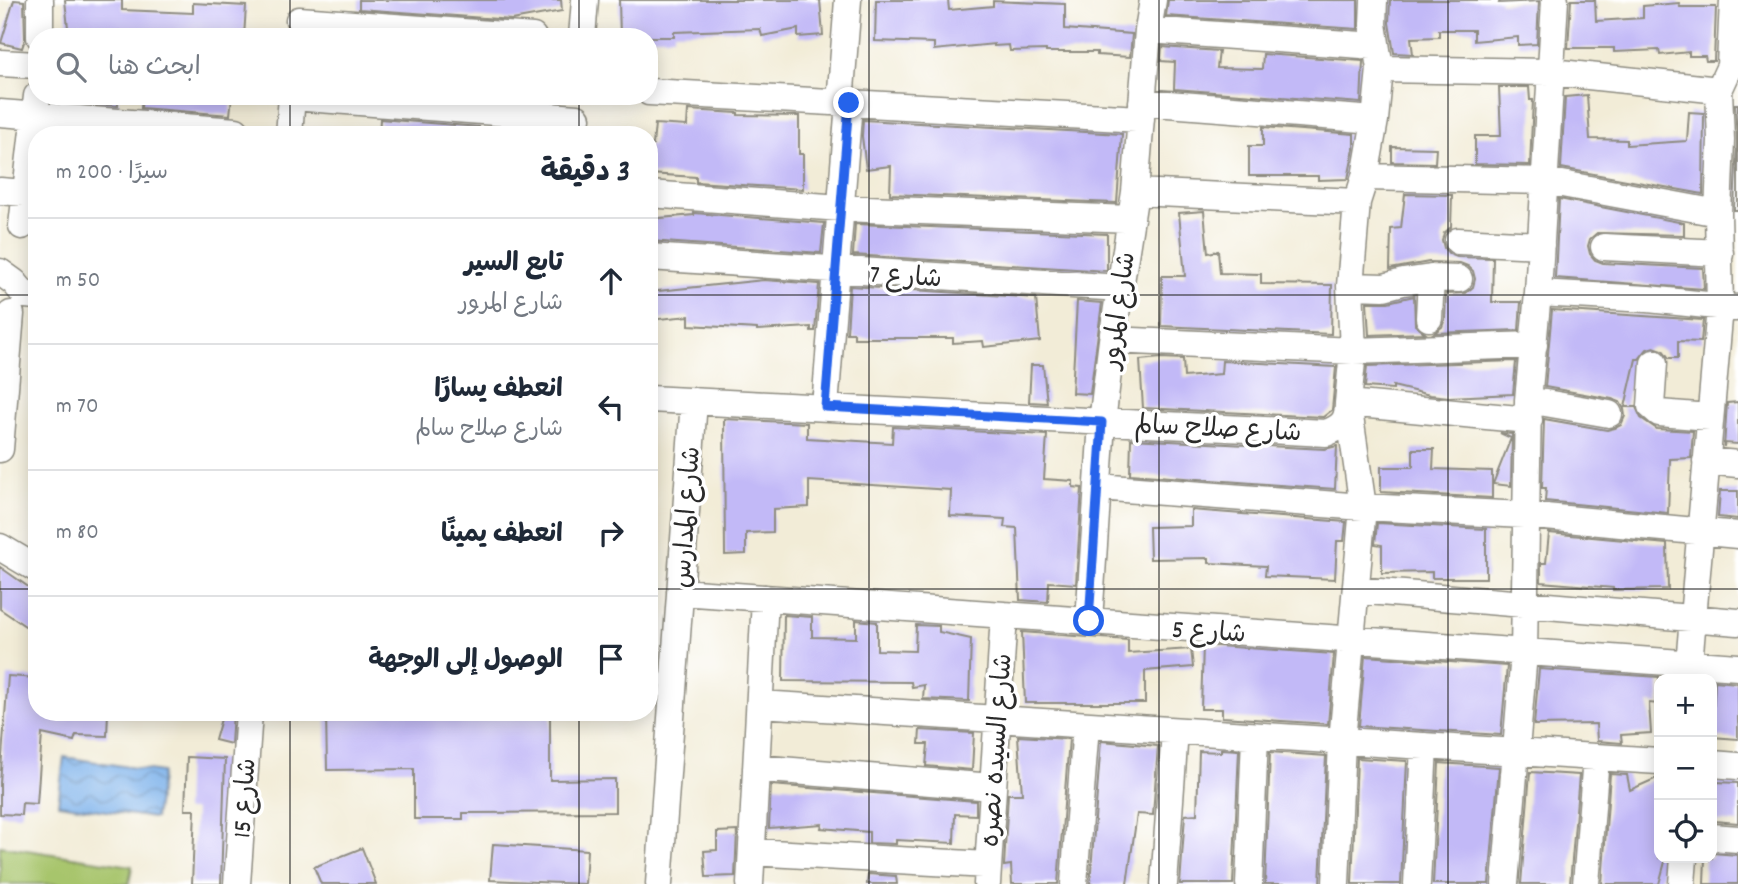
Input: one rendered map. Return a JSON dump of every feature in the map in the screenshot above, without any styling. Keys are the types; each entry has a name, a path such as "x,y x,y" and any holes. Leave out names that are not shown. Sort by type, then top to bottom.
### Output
{"street":[{"path":"40,0 40,28"},
{"path":"583,28 585,0"},
{"path":"825,407 841,208 848,0"},
{"name":"شارع المرور","path":"1089,621 1102,422 1135,192 1148,30 1153,0"},
{"path":"1336,884 1342,741 1363,507 1348,403 1353,351 1350,286 1357,202 1365,177 1375,120 1378,58 1373,24 1374,0"},
{"path":"1505,884 1524,653 1524,515 1528,410 1546,181 1555,0"},
{"path":"1680,669 1693,618 1710,417 1725,385 1729,307 1724,235 1729,141 1719,90 1734,66 1732,0"},
{"path":"299,19 416,28"},
{"path":"1148,30 1378,58 1551,72 1719,90"},
{"path":"0,63 28,65"},
{"path":"658,93 845,103 1375,120"},
{"path":"290,126 291,105"},
{"path":"412,105 577,116"},
{"path":"0,113 36,106 196,126"},
{"path":"33,126 36,106"},
{"path":"22,226 21,192 28,152"},
{"path":"1365,177 1546,181 1724,235"},
{"path":"1135,192 1357,202"},
{"path":"658,195 841,208 1131,219"},
{"path":"1604,247 1724,235"},
{"path":"1458,242 1541,244"},
{"name":"شارع 7","path":"658,258 1120,288"},
{"path":"0,272 14,282 18,307 0,449"},
{"path":"1350,286 1384,287 1431,278 1459,279"},
{"path":"1429,318 1431,278"},
{"path":"1538,293 1729,307"},
{"path":"1112,340 1353,351 1534,345"},
{"path":"1654,363 1651,406 1654,411 1710,417"},
{"name":"شارع صلاح سالم","path":"658,399 1326,433 1339,428 1348,417 1348,403"},
{"name":"شارع المدارس","path":"659,884 694,401"},
{"path":"1348,403 1609,414"},
{"path":"1706,461 1738,464"},
{"path":"1098,487 1363,507 1524,515 1738,535"},
{"path":"0,547 28,564"},
{"path":"1356,590 1738,622"},
{"name":"شارع 5","path":"680,592 1524,653 1680,669 1738,667"},
{"path":"750,884 765,598"},
{"name":"شارع السيده نصره","path":"988,874 1004,615"},
{"path":"760,704 1654,761"},
{"name":"شارع 15","path":"237,884 249,721"},
{"path":"1074,884 1086,725"},
{"path":"1164,884 1175,731"},
{"path":"1249,884 1255,736"},
{"path":"1417,884 1424,746"},
{"path":"1586,884 1596,757"},
{"path":"1717,764 1738,766"},
{"path":"756,768 993,787"},
{"path":"1717,838 1738,839"},
{"path":"752,852 988,874"},
{"path":"1682,884 1684,863"}],"green space":[{"path":"0,846 132,866 129,884 0,884"}],"water":[{"path":"64,757 162,772 155,818 58,804"}],"building":[{"path":"14,0 24,1 25,39 22,48 1,43"},
{"path":"65,0 122,0 122,10 193,13 193,3 246,6 245,28 68,28"},
{"path":"359,0 561,0 562,11 512,20 359,9"},
{"path":"619,0 820,0 823,35 798,37 798,29 762,36 760,29 674,32 674,37 658,37 658,28 620,28"},
{"path":"876,0 948,0 949,10 993,6 993,1 1065,4 1065,29 1132,34 1130,57 1097,55 1097,52 1010,51 1009,45 994,44 934,50 934,43 875,41"},
{"path":"1168,0 1358,0 1358,29 1166,16"},
{"path":"1390,0 1500,0 1499,3 1539,1 1537,44 1518,45 1518,37 1474,41 1474,30 1439,30 1439,37 1411,38 1413,54 1394,53 1389,23"},
{"path":"1571,0 1595,0 1596,21 1643,18 1643,6 1679,3 1680,7 1716,7 1714,61 1706,61 1705,56 1689,56 1689,52 1660,55 1659,50 1614,52 1614,48 1568,48"},
{"path":"1162,47 1219,51 1217,68 1262,69 1263,54 1363,61 1361,103 1174,89 1175,62 1161,61"},
{"path":"1499,87 1529,87 1530,100 1533,100 1530,165 1475,164 1475,136 1501,136"},
{"path":"1587,95 1590,139 1627,140 1627,145 1687,141 1689,112 1704,113 1703,194 1561,168 1565,97"},
{"path":"1735,104 1738,104 1738,210 1734,210 1737,141"},
{"path":"141,105 231,105 230,115 141,108"},
{"path":"688,110 738,115 799,116 803,189 696,182 696,177 658,175 658,126 655,124 687,126"},
{"path":"380,119 467,126 380,126"},
{"path":"863,120 1122,134 1117,203 890,194 891,166 866,169"},
{"path":"1263,127 1354,134 1348,179 1249,176 1249,146 1263,146"},
{"path":"1392,147 1436,148 1435,163 1392,162"},
{"path":"1405,194 1452,195 1451,227 1444,233 1444,248 1457,257 1493,258 1492,302 1521,302 1519,330 1434,333 1442,327 1445,319 1446,294 1466,293 1473,287 1475,279 1473,271 1460,263 1429,262 1390,269 1391,229 1401,228"},
{"path":"1559,199 1684,223 1684,235 1597,233 1590,239 1590,254 1603,263 1703,268 1704,289 1555,278"},
{"path":"1204,211 1208,253 1218,251 1220,273 1261,274 1261,284 1332,285 1331,334 1161,326 1162,276 1185,276 1179,213"},
{"path":"694,215 824,223 821,253 658,242 658,218"},
{"path":"855,224 1107,234 1107,271 853,255"},
{"path":"764,280 819,284 815,331 811,331 811,327 757,330 689,325 689,316 658,319 658,291"},
{"path":"850,286 1036,298 1040,341 984,347 983,341 953,343 953,338 854,338 854,333 847,333"},
{"path":"1414,296 1415,325 1425,333 1369,335 1367,302 1388,302"},
{"path":"1077,301 1102,303 1090,394 1072,393"},
{"path":"1552,310 1703,320 1701,342 1678,341 1678,358 1669,358 1663,350 1654,347 1647,349 1636,359 1625,407 1636,407 1641,418 1657,429 1693,431 1691,458 1670,459 1668,513 1545,501 1546,488 1542,488 1544,419 1607,430 1621,425 1625,416 1620,402 1612,399 1545,387"},
{"path":"1183,359 1184,377 1221,374 1222,361 1336,367 1332,410 1323,417 1143,408 1140,360"},
{"path":"1516,361 1513,394 1449,397 1393,386 1393,389 1365,387 1367,366"},
{"path":"1031,365 1043,365 1047,403 1029,402"},
{"path":"1738,402 1738,444 1724,443 1727,403"},
{"path":"724,419 807,423 807,438 892,443 893,427 1047,435 1044,479 1073,481 1073,487 1082,488 1076,584 1049,582 1048,602 1020,600 1017,528 1004,527 1005,519 950,516 951,490 809,481 809,507 773,509 773,532 746,533 746,554 725,555"},
{"path":"1500,433 1512,434 1511,486 1493,484 1511,438"},
{"path":"1131,439 1325,449 1337,446 1335,489 1130,474"},
{"path":"1413,449 1434,449 1433,469 1492,471 1492,498 1381,492 1381,467 1413,467"},
{"path":"1720,491 1738,491 1738,519 1718,517"},
{"path":"1191,510 1346,522 1344,541 1337,541 1335,579 1265,576 1266,566 1209,563 1209,558 1150,559 1149,527 1191,526"},
{"path":"1377,523 1486,529 1486,578 1432,578 1432,572 1382,573 1382,545 1375,544"},
{"path":"1549,533 1667,544 1668,589 1613,590 1541,582 1541,563 1546,563"},
{"path":"0,567 28,587 28,628 0,609"},
{"path":"784,615 812,617 812,637 856,638 856,620 877,622 877,650 915,651 916,625 939,626 939,632 971,639 969,701 923,699 924,685 912,687 911,682 783,681"},
{"path":"1022,632 1128,640 1128,653 1191,649 1193,667 1145,671 1145,703 1025,703"},
{"path":"1203,645 1334,654 1328,724 1222,717 1222,709 1201,709"},
{"path":"1365,656 1507,666 1501,735 1359,726"},
{"path":"1539,669 1654,677 1654,704 1649,703 1651,733 1621,735 1622,743 1597,741 1596,724 1534,725"},
{"path":"8,676 28,677 28,721 108,721 107,736 76,735 74,741 42,734 37,804 22,803 21,815 0,814"},
{"path":"1717,681 1738,683 1738,739 1717,737"},
{"path":"220,721 232,721 231,744 215,740"},
{"path":"326,721 550,721 550,780 615,779 615,812 463,813 463,819 414,819 414,769 327,770"},
{"path":"920,730 974,733 972,770 926,766 928,744 919,744"},
{"path":"1018,736 1069,739 1058,884 1012,884 1011,865 1004,866 1008,794 1022,794"},
{"path":"1101,741 1158,746 1153,815 1137,814 1127,884 1090,884"},
{"path":"1221,749 1239,750 1233,884 1180,884 1185,815 1197,814 1199,751 1221,752"},
{"path":"1270,752 1326,756 1320,884 1265,884"},
{"path":"187,757 225,759 221,884 192,884 195,810 185,810"},
{"path":"1357,758 1407,761 1401,884 1352,884"},
{"path":"1439,763 1499,767 1489,884 1433,884"},
{"path":"1530,772 1579,775 1570,884 1521,884"},
{"path":"1610,774 1627,775 1630,790 1654,779 1654,863 1665,863 1659,884 1602,884"},
{"path":"1717,782 1738,783 1738,823 1717,821"},
{"path":"771,785 976,801 976,815 955,814 954,843 896,840 896,844 869,843 869,832 821,828 822,824 769,828"},
{"path":"737,831 735,876 706,877 704,851 717,850 717,832"},
{"path":"493,844 587,850 585,884 490,880"},
{"path":"362,848 376,884 321,884 314,867"},
{"path":"1717,853 1738,855 1738,884 1704,884 1705,863 1717,863"},
{"path":"868,874 896,876 897,884 867,884"}],"route":[{"path":"849,103 825,407 1102,422 1089,621"}]}
